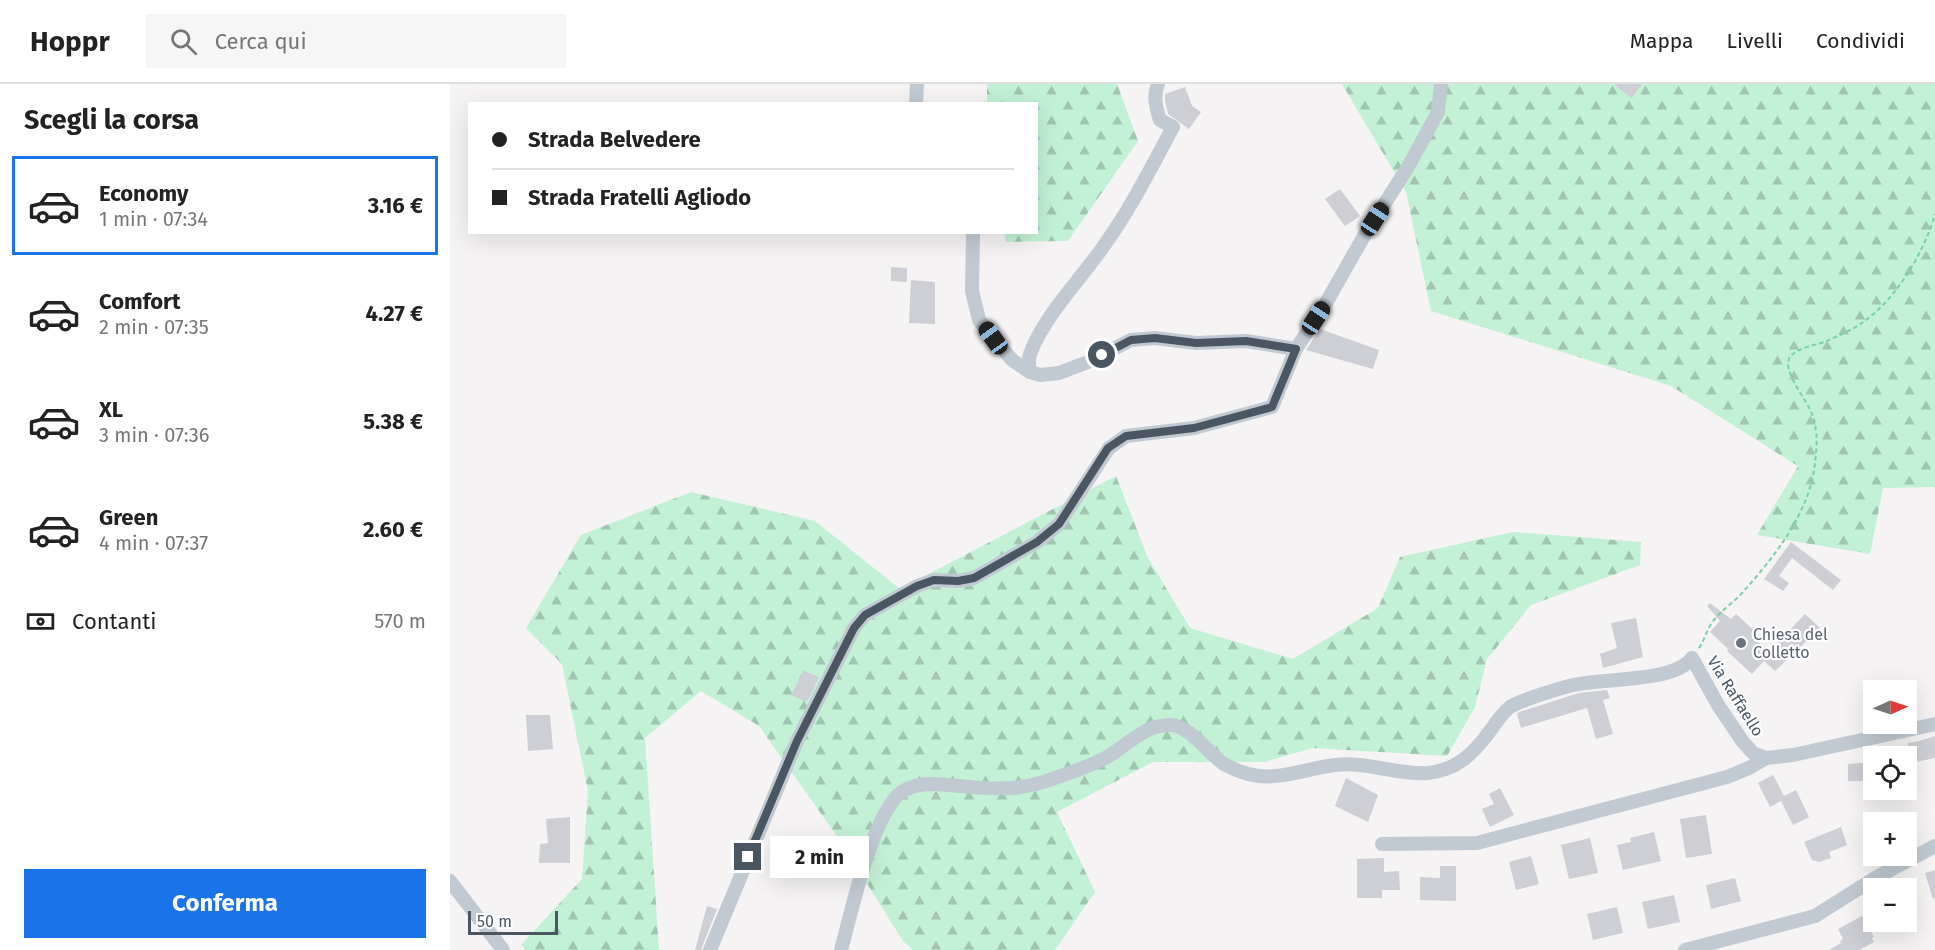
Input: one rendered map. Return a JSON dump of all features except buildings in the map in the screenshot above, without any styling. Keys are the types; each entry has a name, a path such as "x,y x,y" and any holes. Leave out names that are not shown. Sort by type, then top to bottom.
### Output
{"street":[{"path":"916,102 917,84"},
{"path":"1030,372 1028,364 1030,355 1047,323 1105,245 1141,188 1173,127 1160,120 1155,105 1155,89 1158,84"},
{"path":"710,950 797,741 854,628 865,615 917,586 934,580 958,581 974,578 1037,542 1059,524 1108,448 1126,436 1194,428 1272,407 1296,349 1418,149 1438,112 1441,84"},
{"path":"973,234 972,291 979,320 1012,360 1030,372 1040,375 1059,373 1088,362 1131,340 1155,338 1196,343 1246,341 1296,349"},
{"path":"841,950 866,860 884,817 900,793 914,785 930,784 992,790 1010,789 1043,782 1105,758 1143,731 1154,726 1168,724 1177,726 1194,738 1224,764 1247,774 1267,777 1343,764 1405,772 1445,770 1459,764 1477,748 1499,718 1511,707 1572,685 1610,682 1673,671 1690,661"},
{"name":"Via Raffaello","path":"1690,661 1743,742 1753,753 1766,758 1793,755 1935,724"},
{"path":"1382,844 1477,843 1727,777 1766,758"},
{"path":"1684,950 1815,916 1876,878 1935,846"},
{"path":"450,881 503,950"}],"path":[{"path":"1690,661 1704,641 1712,624 1769,561 1797,519 1807,495 1815,467 1817,444 1813,416 1787,365 1790,358 1797,351 1828,341 1864,322 1887,301 1922,252 1935,214"}],"green space":[{"path":"987,84 1117,84 1138,141 1068,241 1006,242 1004,234 1038,234 1038,102 987,102"},
{"path":"1342,84 1935,84 1935,487 1883,488 1870,554 1757,535 1798,466 1671,386 1431,311 1406,192"},
{"path":"1116,476 1148,558 1190,628 1293,659 1378,608 1400,557 1513,532 1641,542 1640,565 1531,605 1487,659 1475,707 1447,756 1313,748 1264,762 1153,762 1057,812 1095,892 1055,950 913,950 903,941 839,839 759,726 701,691 645,738 659,950 526,950 521,945 582,879 588,791 562,664 526,628 581,535 691,492 815,521 900,589"}],"place":[{"name":"Chiesa del Colletto","path":"1741,643"}],"route":[{"path":"748,857 797,741 854,628 865,615 917,586 934,580 958,581 974,578 1037,542 1059,524 1108,448 1126,436 1143,432 1194,428 1272,407 1296,349 1246,341 1196,343 1155,338 1131,340 1102,355"}]}
